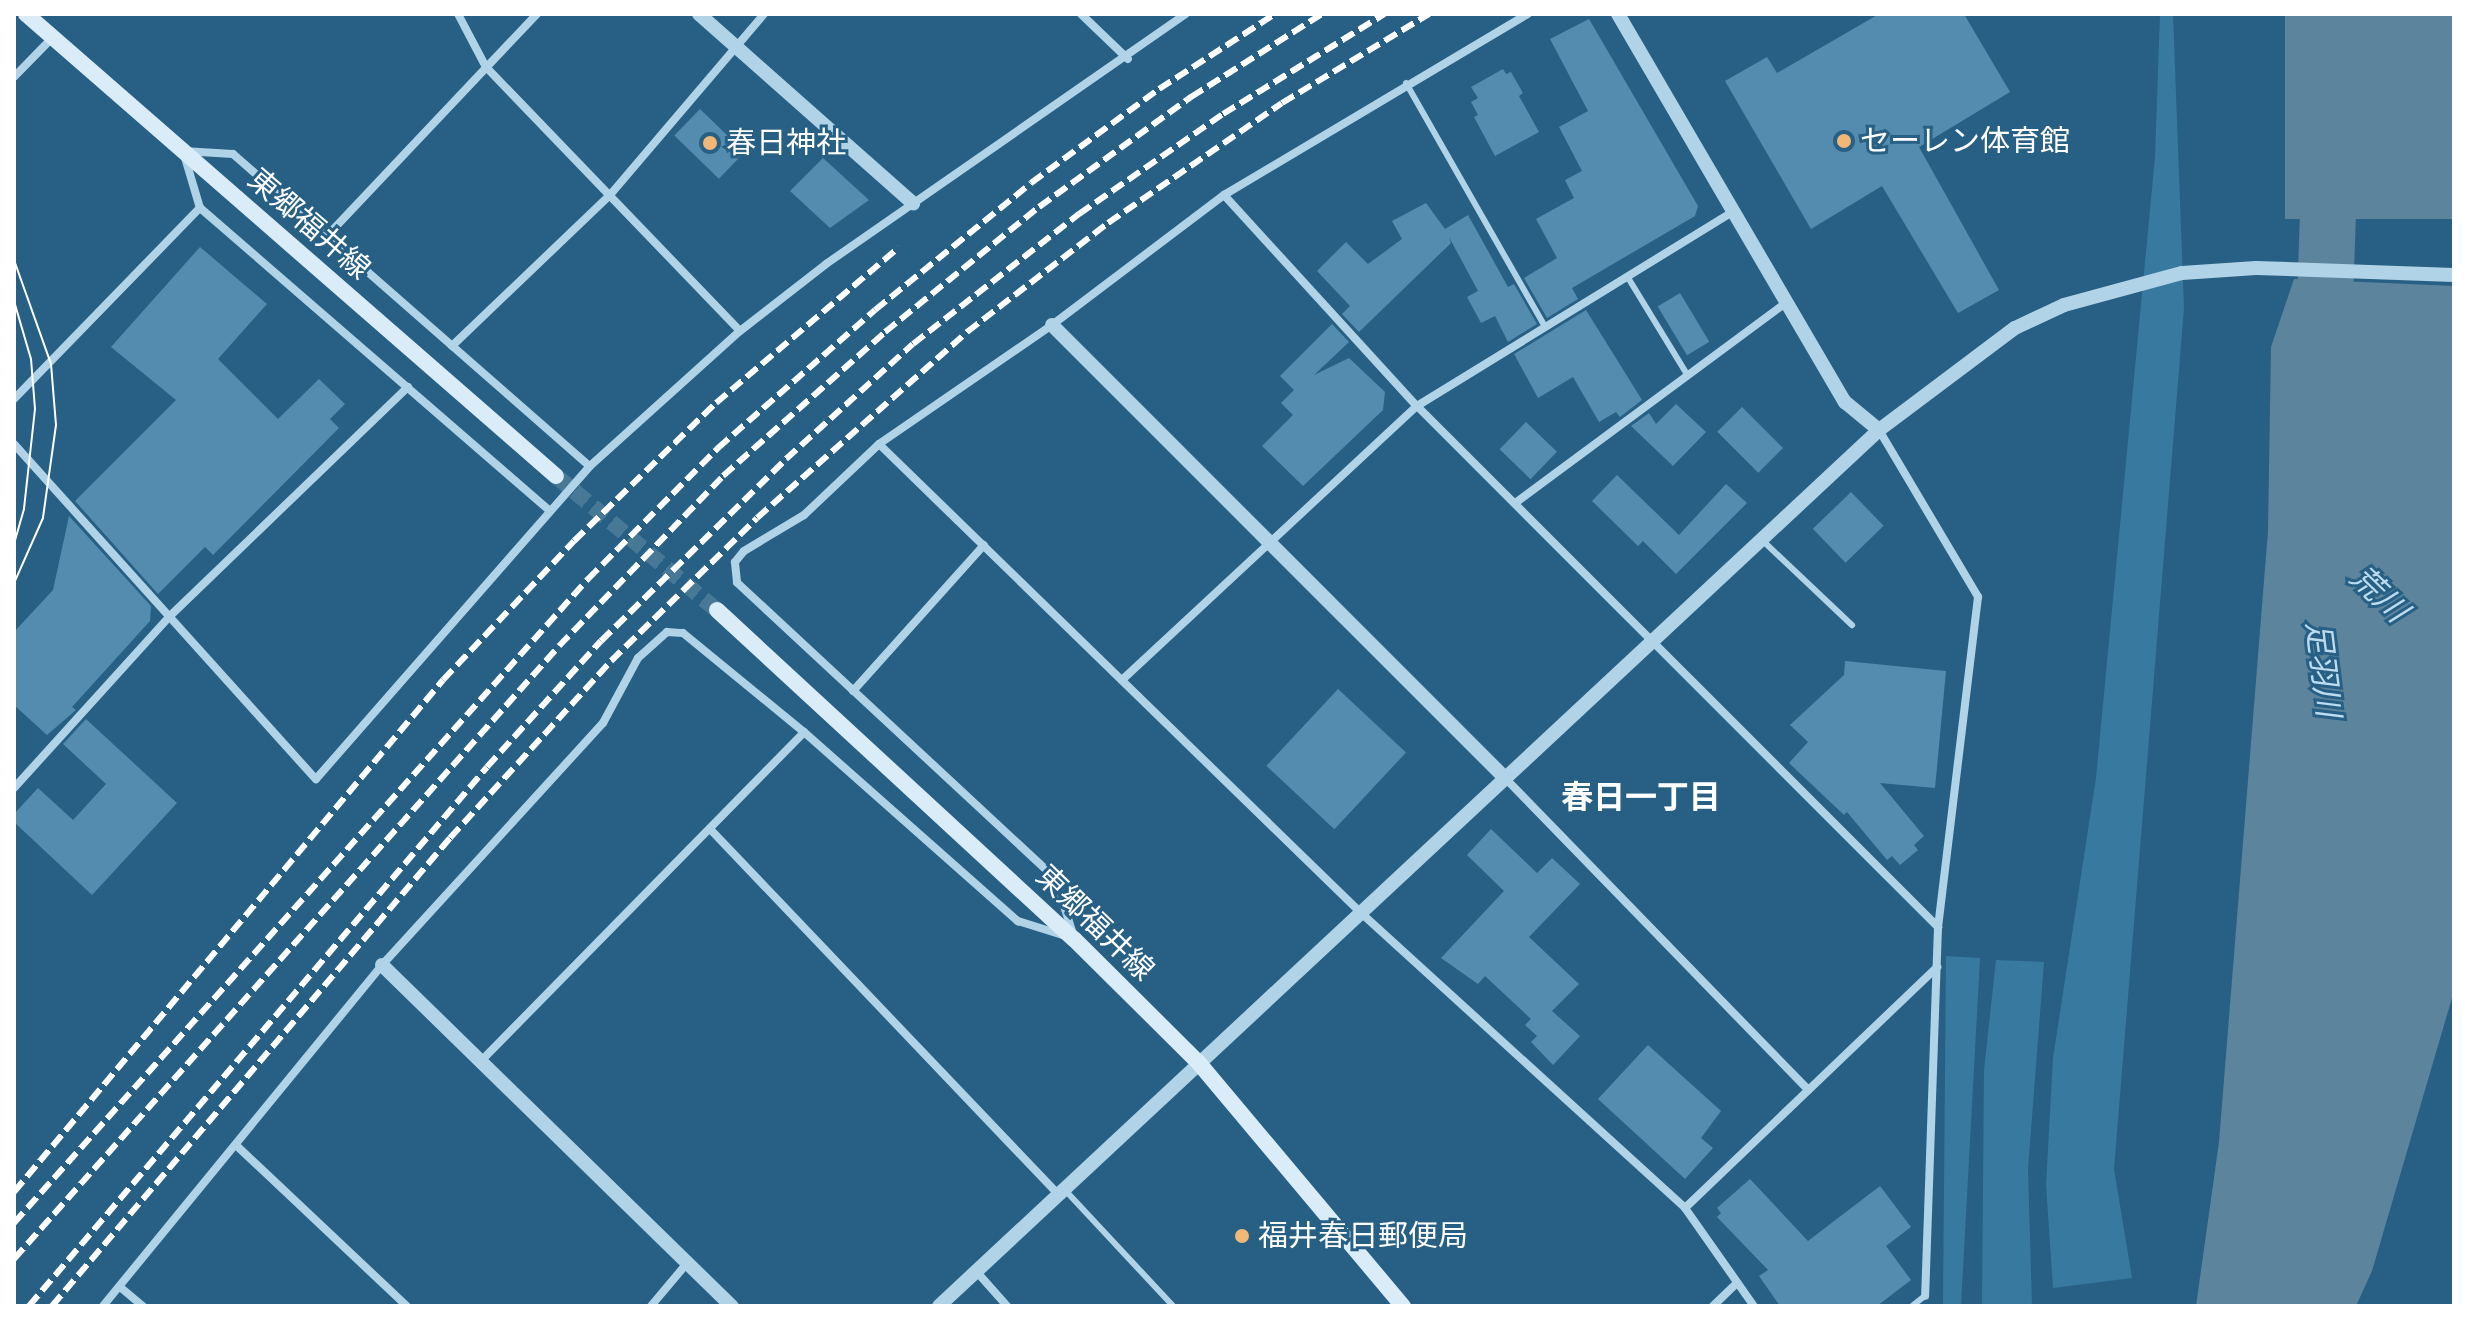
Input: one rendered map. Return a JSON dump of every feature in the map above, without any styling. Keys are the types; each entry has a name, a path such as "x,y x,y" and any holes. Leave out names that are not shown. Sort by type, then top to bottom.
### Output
{"main road":[{"name":"東郷福井線","path":"26,14 556,476"},
{"name":"東郷福井線","path":"717,610 1074,939 1198,1062 1403,1306"}],"street":[{"path":"458,14 486,67 740,331"},
{"path":"326,237 537,14"},
{"path":"699,14 913,203"},
{"path":"452,346 610,195 764,14"},
{"path":"1081,14 1128,59"},
{"path":"14,444 316,779 590,466 740,331 913,203 1128,59 1186,14"},
{"path":"1074,939 1055,878 737,582 733,568 744,551 804,515 879,444 1052,325 1224,195 1406,83 1528,14"},
{"path":"1618,14 1845,402 1879,430 1978,597 1938,927 1925,1296"},
{"path":"14,77 52,38"},
{"path":"550,511 200,208 183,151 233,154 590,466"},
{"path":"1224,195 1417,406 1518,501 1938,927"},
{"path":"14,399 200,208"},
{"path":"1122,680 1417,406 1734,211"},
{"path":"939,1306 1879,430 2015,328 2064,305 2152,277 2182,273 2256,268 2454,275"},
{"path":"1518,501 1787,302"},
{"path":"1052,325 1505,778 1808,1090"},
{"path":"14,788 171,615 408,387"},
{"path":"879,444 1360,912 1685,1208 1754,1306"},
{"path":"853,691 984,545"},
{"path":"103,1306 238,1147 382,965 603,723 655,638 667,632 683,633 804,732 1018,921 1074,939"},
{"path":"481,1061 804,732"},
{"path":"710,829 1061,1191"},
{"path":"382,965 732,1306"},
{"path":"1685,1208 1937,967"},
{"path":"238,1147 407,1306"},
{"path":"651,1306 688,1262"},
{"path":"976,1271 1007,1306"},
{"path":"1713,1306 1737,1283"},
{"path":"120,1287 143,1306"}],"lane":[{"path":"1406,83 1545,327"},
{"path":"1627,276 1688,376"},
{"path":"1762,540 1852,625"},
{"path":"1061,1191 1173,1306"},
{"path":"1912,1306 1925,1296"}],"shaded area":[{"path":"2160,14 2173,14 2184,308 2114,1169 2132,1278 2053,1288 2046,1185 2053,1058 2096,778 2155,157"},
{"path":"1946,956 1980,958 1961,1306 1943,1306"},
{"path":"1996,960 2044,962 2028,1169 2032,1306 1982,1306 1984,1070"}],"water":[{"path":"2285,14 2454,14 2454,219 2285,219"},
{"name":"荒川","path":"2294,279 2454,286 2454,991 2372,1271 2356,1306 2196,1306 2219,1142 2268,531 2271,347"}],"building":[{"name":"セーレン体育館","path":"1879,14 1964,14 2010,92 1919,147 1999,290 1958,313 1882,186 1811,229 1725,81 1767,57 1777,73"},
{"path":"1589,19 1698,206 1695,216 1572,288 1578,299 1547,318 1524,278 1557,258 1536,219 1574,198 1565,180 1582,171 1559,127 1588,111 1550,39"},
{"path":"1503,69 1506,74 1511,72 1523,93 1519,96 1539,132 1495,156 1474,117 1478,115 1471,102 1478,98 1471,87"},
{"path":"700,109 745,152 719,179 674,136"},
{"path":"823,158 869,200 830,228 790,191"},
{"path":"1426,203 1445,229 1468,215 1508,287 1514,284 1537,324 1508,342 1495,316 1481,323 1467,297 1478,291 1449,237 1451,243 1359,332 1342,314 1350,306 1317,271 1346,242 1368,264 1402,239 1392,221"},
{"path":"200,247 267,304 218,359 278,419 319,379 345,404 330,419 339,428 213,555 205,547 158,594 75,501 176,400 111,347"},
{"path":"1680,293 1709,342 1687,355 1658,306"},
{"path":"1586,310 1642,400 1620,417 1616,412 1599,422 1573,377 1538,398 1514,354"},
{"path":"1332,324 1349,342 1314,375 1349,358 1385,392 1383,410 1303,486 1262,446 1293,415 1281,403 1294,390 1280,376"},
{"path":"1676,404 1706,432 1673,466 1631,426 1649,413 1656,424"},
{"path":"1742,407 1783,448 1758,473 1717,432"},
{"path":"1526,422 1557,452 1531,479 1500,449"},
{"path":"1617,475 1679,535 1726,484 1747,503 1676,574 1643,541 1638,546 1592,501"},
{"path":"1851,492 1884,526 1846,563 1813,529"},
{"path":"69,516 151,606 150,621 72,707 76,710 47,735 14,705 14,632 53,590"},
{"path":"1845,661 1946,671 1935,788 1880,783 1924,836 1914,845 1918,850 1900,865 1892,856 1887,860 1847,812 1844,815 1789,763 1808,742 1790,725 1844,675"},
{"path":"1338,689 1406,752 1334,829 1266,766"},
{"path":"86,719 177,803 92,895 14,822 14,814 38,788 73,820 106,784 63,744"},
{"path":"1491,829 1537,873 1552,858 1580,884 1529,937 1579,984 1552,1011 1580,1036 1553,1065 1531,1042 1537,1036 1525,1025 1531,1019 1485,976 1478,984 1441,958 1504,891 1467,855"},
{"path":"1648,1045 1721,1111 1701,1138 1713,1148 1685,1179 1598,1099"},
{"path":"1750,1179 1808,1241 1880,1186 1911,1227 1886,1246 1911,1280 1877,1306 1780,1306 1759,1276 1768,1270 1717,1217 1721,1213 1717,1208"}],"waterway":[{"name":"足羽川","path":"2323,357 2335,14"}],"tunnel":[{"path":"556,476 717,610"}],"tram line":[{"path":"14,260 51,364 56,425 43,518 14,583"},
{"path":"14,301 31,359 35,409 24,509 14,545"}],"railway":[{"path":"14,1223 588,579 718,448 875,310 1031,183 1159,89 1275,14"},
{"path":"14,1259 559,646 723,476 885,332 1039,207 1191,97 1322,14"},
{"path":"29,1306 487,767 601,641 786,459 913,344 1079,214 1223,114 1384,14"},
{"path":"52,1306 450,838 611,661 757,518 967,332 1108,223 1282,103 1429,14"},
{"path":"14,1192 443,680 574,541 716,403 899,247"}],"place":[{"name":"セーレン体育館","path":"1844,141"},
{"name":"春日神社","path":"710,143"},
{"name":"福井春日郵便局","path":"1242,1236"}],"district":[{"name":"春日一丁目","path":"1641,797"}]}
